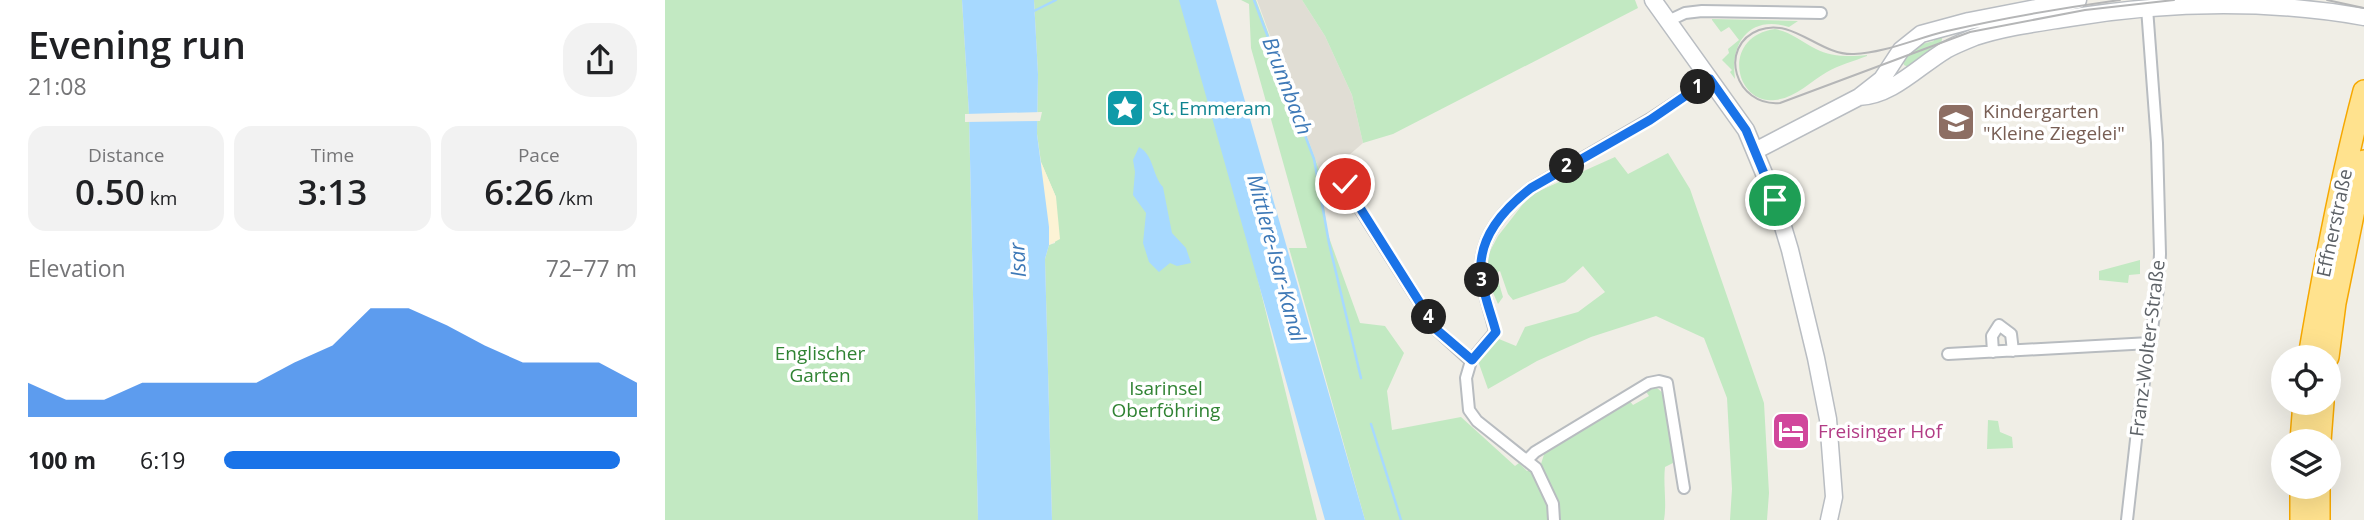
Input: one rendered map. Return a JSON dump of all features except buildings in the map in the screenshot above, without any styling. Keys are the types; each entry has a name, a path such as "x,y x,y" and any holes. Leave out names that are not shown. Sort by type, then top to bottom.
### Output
{"highway":[{"name":"Effnerstraße","path":"2311,345 2342,184 2364,91"},
{"name":"Effnerstraße","path":"2330,345 2335,303 2364,161"},
{"path":"2301,499 2301,520"},
{"path":"2319,499 2319,520"}],"main road":[{"path":"1653,0 1746,130 1784,225 1828,419 1834,497 1829,520"},
{"path":"1755,151 1859,97 1882,79 1897,55 1911,41 1929,30 2078,0"},
{"path":"1859,97 1872,96 1919,75 1949,49 1980,36 2050,21 2147,8 2212,3 2268,3 2329,9 2364,17"},
{"path":"1897,55 1901,69 1919,75"}],"street":[{"name":"Franz-Wolter-Straße","path":"2127,520 2138,422 2158,289 2161,207 2147,8"},
{"path":"1668,21 1685,13 1702,11 1821,13"},
{"path":"1554,520 1553,504 1536,468 1477,421 1469,410 1466,378 1472,360 1496,332 1481,272 1482,254 1488,237 1513,202 1553,174 1650,120 1710,79"},
{"path":"1334,168 1437,330 1472,360"},
{"path":"1993,352 1992,336 1999,325 2011,334 2013,351"},
{"path":"1948,355 2150,344"},
{"path":"1527,460 1535,452 1649,383 1659,381 1667,383 1683,488"}],"shaded area":[{"path":"1257,0 1302,0 1325,36 1352,95 1363,143 1334,168 1320,172"}],"green space":[{"name":"Englischer Garten","path":"665,0 962,0 969,114 978,520 665,520"},
{"name":"Isarinsel Oberföhring","path":"1034,0 1180,0 1242,215 1317,520 1052,520 1045,259 1049,245 1055,243 1056,197 1041,162 1037,134 1038,74"},
{"path":"1241,0 1256,0 1320,172 1327,232 1360,323 1385,326 1404,353 1387,391 1392,430 1461,417 1515,466 1519,463 1527,471 1541,464 1546,448 1628,399 1633,405 1649,396 1645,390 1657,388 1664,394 1675,462 1665,467 1664,520 1365,520 1289,248 1307,248 1251,48 1249,4"},
{"path":"1302,0 1635,0 1638,8 1393,134 1363,143 1352,95 1325,36"},
{"path":"1712,20 1798,21 1789,27 1763,25 1753,28 1745,35 1736,54 1735,79 1730,72 1732,70 1722,60 1729,53 1728,49 1739,40 1729,27 1721,32"},
{"path":"1775,29 1828,54 1867,56 1832,70 1782,99 1761,99 1750,92 1743,82 1739,69 1740,56 1746,44 1758,35"},
{"path":"1943,34 1941,44 1910,68 1904,65 1902,60 1918,45 1934,41 1933,37"},
{"path":"1668,153 1690,189 1764,403 1769,493 1767,520 1730,520 1732,489 1727,398 1704,338 1656,316 1591,337 1537,361 1488,389 1478,361 1499,339 1516,346 1525,327 1578,312 1605,292 1583,266 1565,282 1513,300 1508,294 1500,271 1496,273 1503,297 1498,304 1486,277 1489,253 1498,236 1530,195 1615,157 1628,174"},
{"path":"2140,260 2140,274 2129,275 2128,283 2099,280 2099,271"},
{"path":"1988,420 1998,421 2000,432 2012,437 2013,448 1987,449"}],"sand":[{"path":"1041,162 1056,197 1060,239 1049,245"}],"water":[{"name":"Isar","path":"962,0 1034,0 1038,74 1037,134 1049,227 1049,245 1045,259 1052,520 978,520 969,114"},
{"name":"Mittlere-Isar-Kanal","path":"1179,0 1216,0 1365,520 1325,520"},
{"path":"1139,147 1148,155 1163,187 1172,233 1186,248 1191,263 1177,266 1170,263 1159,272 1149,262 1143,243 1146,213 1133,195 1133,160"}],"pier":[{"path":"1042,112 1040,121 965,122 965,114"}],"waterway":[{"name":"Brunnbach","path":"1034,11 1056,0"},
{"name":"Brunnbach","path":"1254,0 1314,159 1329,243 1361,378"},
{"name":"Brunnbach","path":"1371,424 1401,520"}],"tram line":[{"path":"2120,0 1990,22 1877,51 1854,54 1842,53 1795,32 1771,27 1746,38 1738,49 1735,61 1737,74 1752,96 1764,102 1780,103 1970,32 2085,10 2174,0"},
{"path":"2327,0 2364,8"}],"place":[{"name":"St. Emmeram","path":"1125,108"},
{"name":"Kindergarten \"Kleine Ziegelei\"","path":"1956,122"},
{"name":"Freisinger Hof","path":"1791,431"}],"route":[{"path":"1345,184 1437,330 1472,360 1496,332 1481,272 1482,254 1499,218 1531,188 1650,120 1710,79 1746,130 1775,200"}]}
